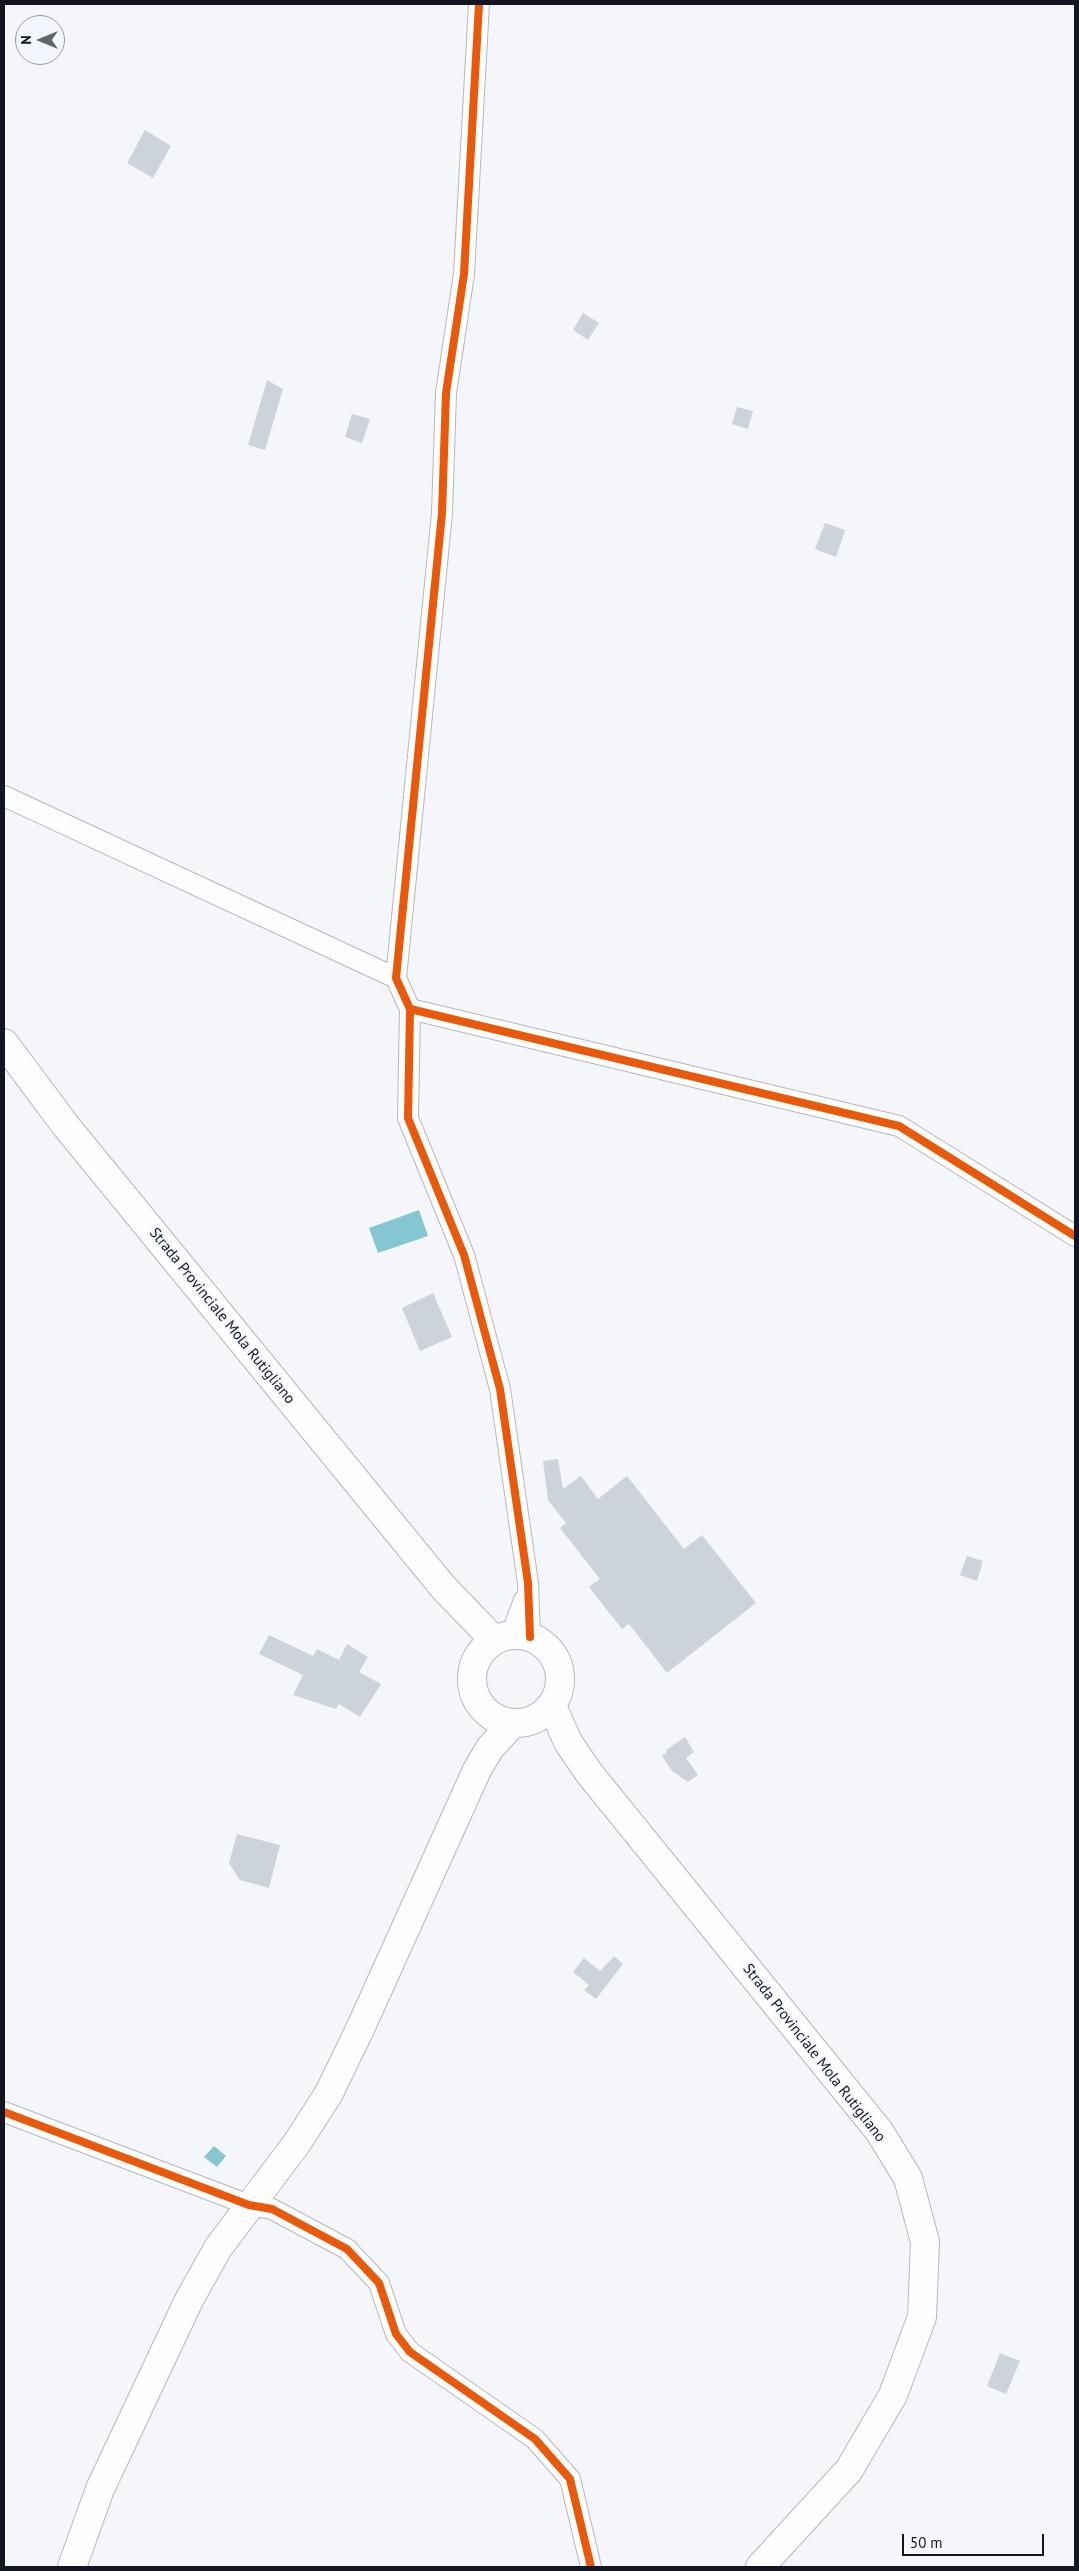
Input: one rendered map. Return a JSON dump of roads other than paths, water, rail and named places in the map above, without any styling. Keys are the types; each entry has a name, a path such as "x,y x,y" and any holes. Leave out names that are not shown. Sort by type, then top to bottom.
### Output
{"main road":[{"name":"Strada Provinciale Mola Rutigliano","path":"4,1043 66,1126 442,1587 512,1637"},
{"name":"Strada Provinciale Mola Rutigliano","path":"442,1587 474,1664"},
{"path":"512,1637 544,1644 554,1655 559,1670 560,1684 552,1706 535,1719 518,1723 493,1718 482,1709 474,1696 471,1682 478,1654 512,1637"},
{"name":"Strada Provinciale Mola Rutigliano","path":"552,1706 568,1742 589,1773 878,2131 908,2178 925,2242 922,2317 893,2395 849,2470 760,2567"},
{"path":"477,1770 482,1709"},
{"name":"Strada Provinciale Mola Rutigliano","path":"518,1723 589,1773"},
{"path":"72,2567 100,2489 189,2300 218,2248 297,2143 329,2093 360,2030 477,1770 490,1748 518,1723"}],"street":[{"path":"479,4 464,274 446,393 442,513 396,978 410,1009 408,1118 464,1255 500,1389 528,1583 512,1637"},
{"path":"4,796 396,978"},
{"path":"410,1009 899,1126 1075,1236"},
{"path":"4,2112 250,2205 272,2209 347,2249 379,2283 396,2334 410,2352 535,2439 570,2479 591,2567"}],"water":[{"path":"419,1210 428,1236 378,1253 369,1228"},
{"path":"214,2146 226,2156 217,2167 204,2157"}]}
